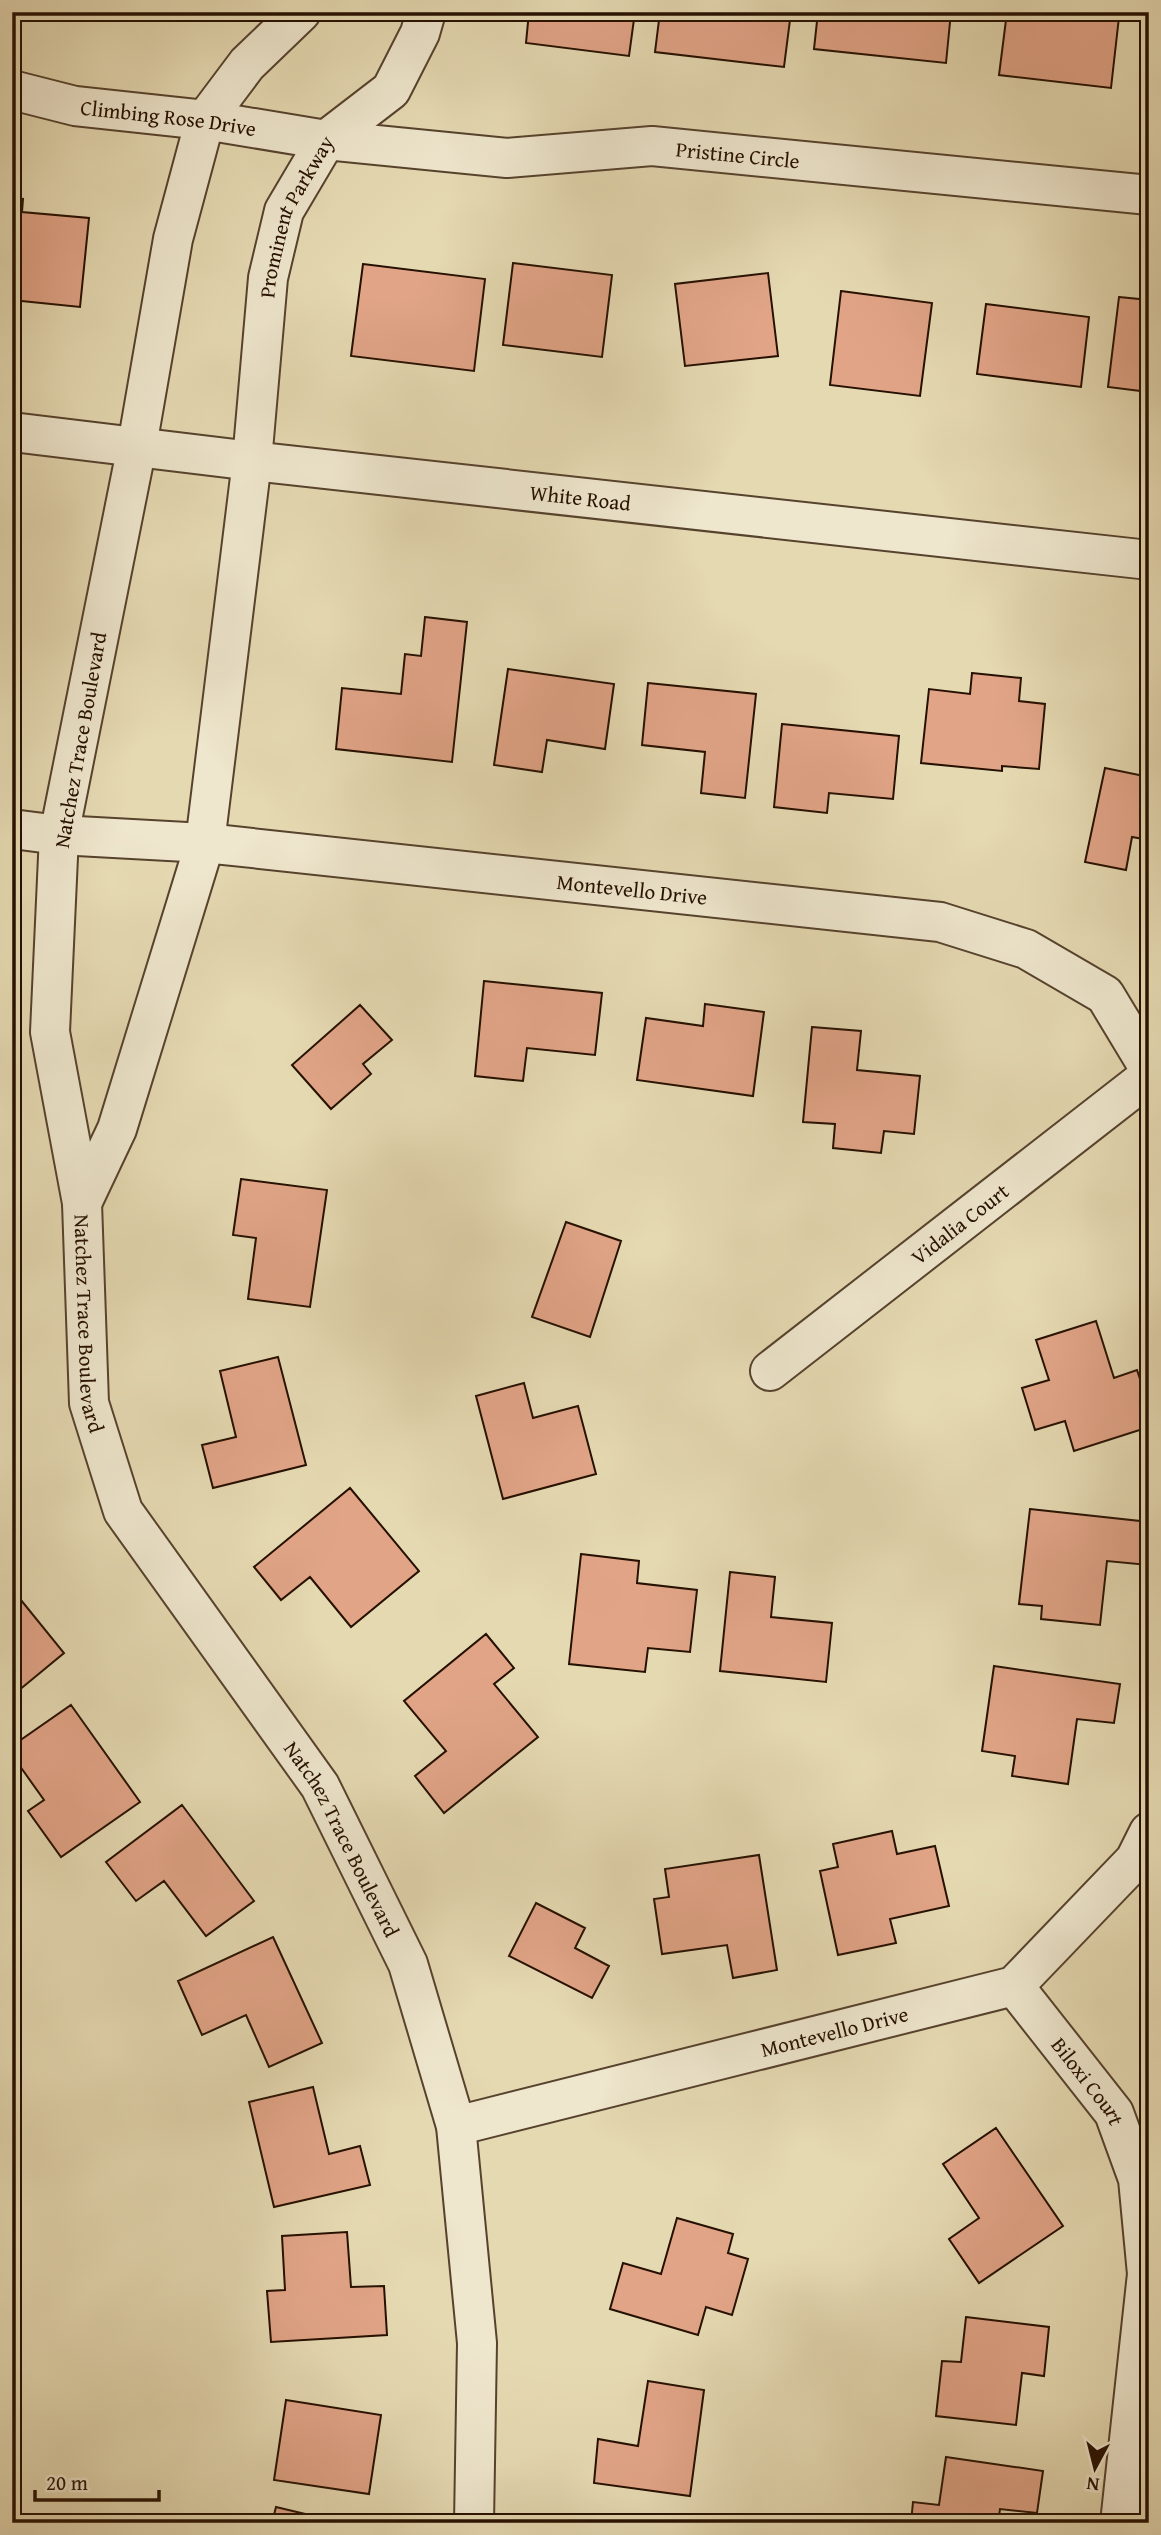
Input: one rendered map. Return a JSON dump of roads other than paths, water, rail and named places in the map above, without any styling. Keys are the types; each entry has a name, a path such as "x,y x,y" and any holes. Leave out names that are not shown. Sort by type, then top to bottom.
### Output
{"street":[{"path":"137,446 173,239 205,120 247,64 301,12"},
{"name":"Prominent Parkway","path":"252,461 268,278 284,211 326,140 391,90 420,33 426,12"},
{"name":"Climbing Rose Drive","path":"12,90 75,106 205,120 326,140"},
{"name":"Pristine Circle","path":"326,140 507,158 652,146 1149,195"},
{"name":"White Road","path":"12,432 1149,560"},
{"name":"Natchez Trace Boulevard","path":"137,446 59,835 50,1032 82,1203 89,1403 123,1511 320,1786 408,1964 456,2126 477,2343 474,2523"},
{"name":"Natchez Trace Boulevard","path":"82,1203 117,1129 205,843 252,461"},
{"name":"Montevello Drive","path":"12,829 59,835 205,843 940,922 1026,948 1104,995 1149,1068"},
{"name":"Vidalia Court","path":"770,1371 1149,1076"},
{"path":"1014,1986 1135,1860 1149,1832"},
{"name":"Montevello Drive","path":"456,2126 1014,1986"},
{"name":"Biloxi Court","path":"1014,1986 1114,2113 1138,2179 1147,2274 1120,2523"}]}
